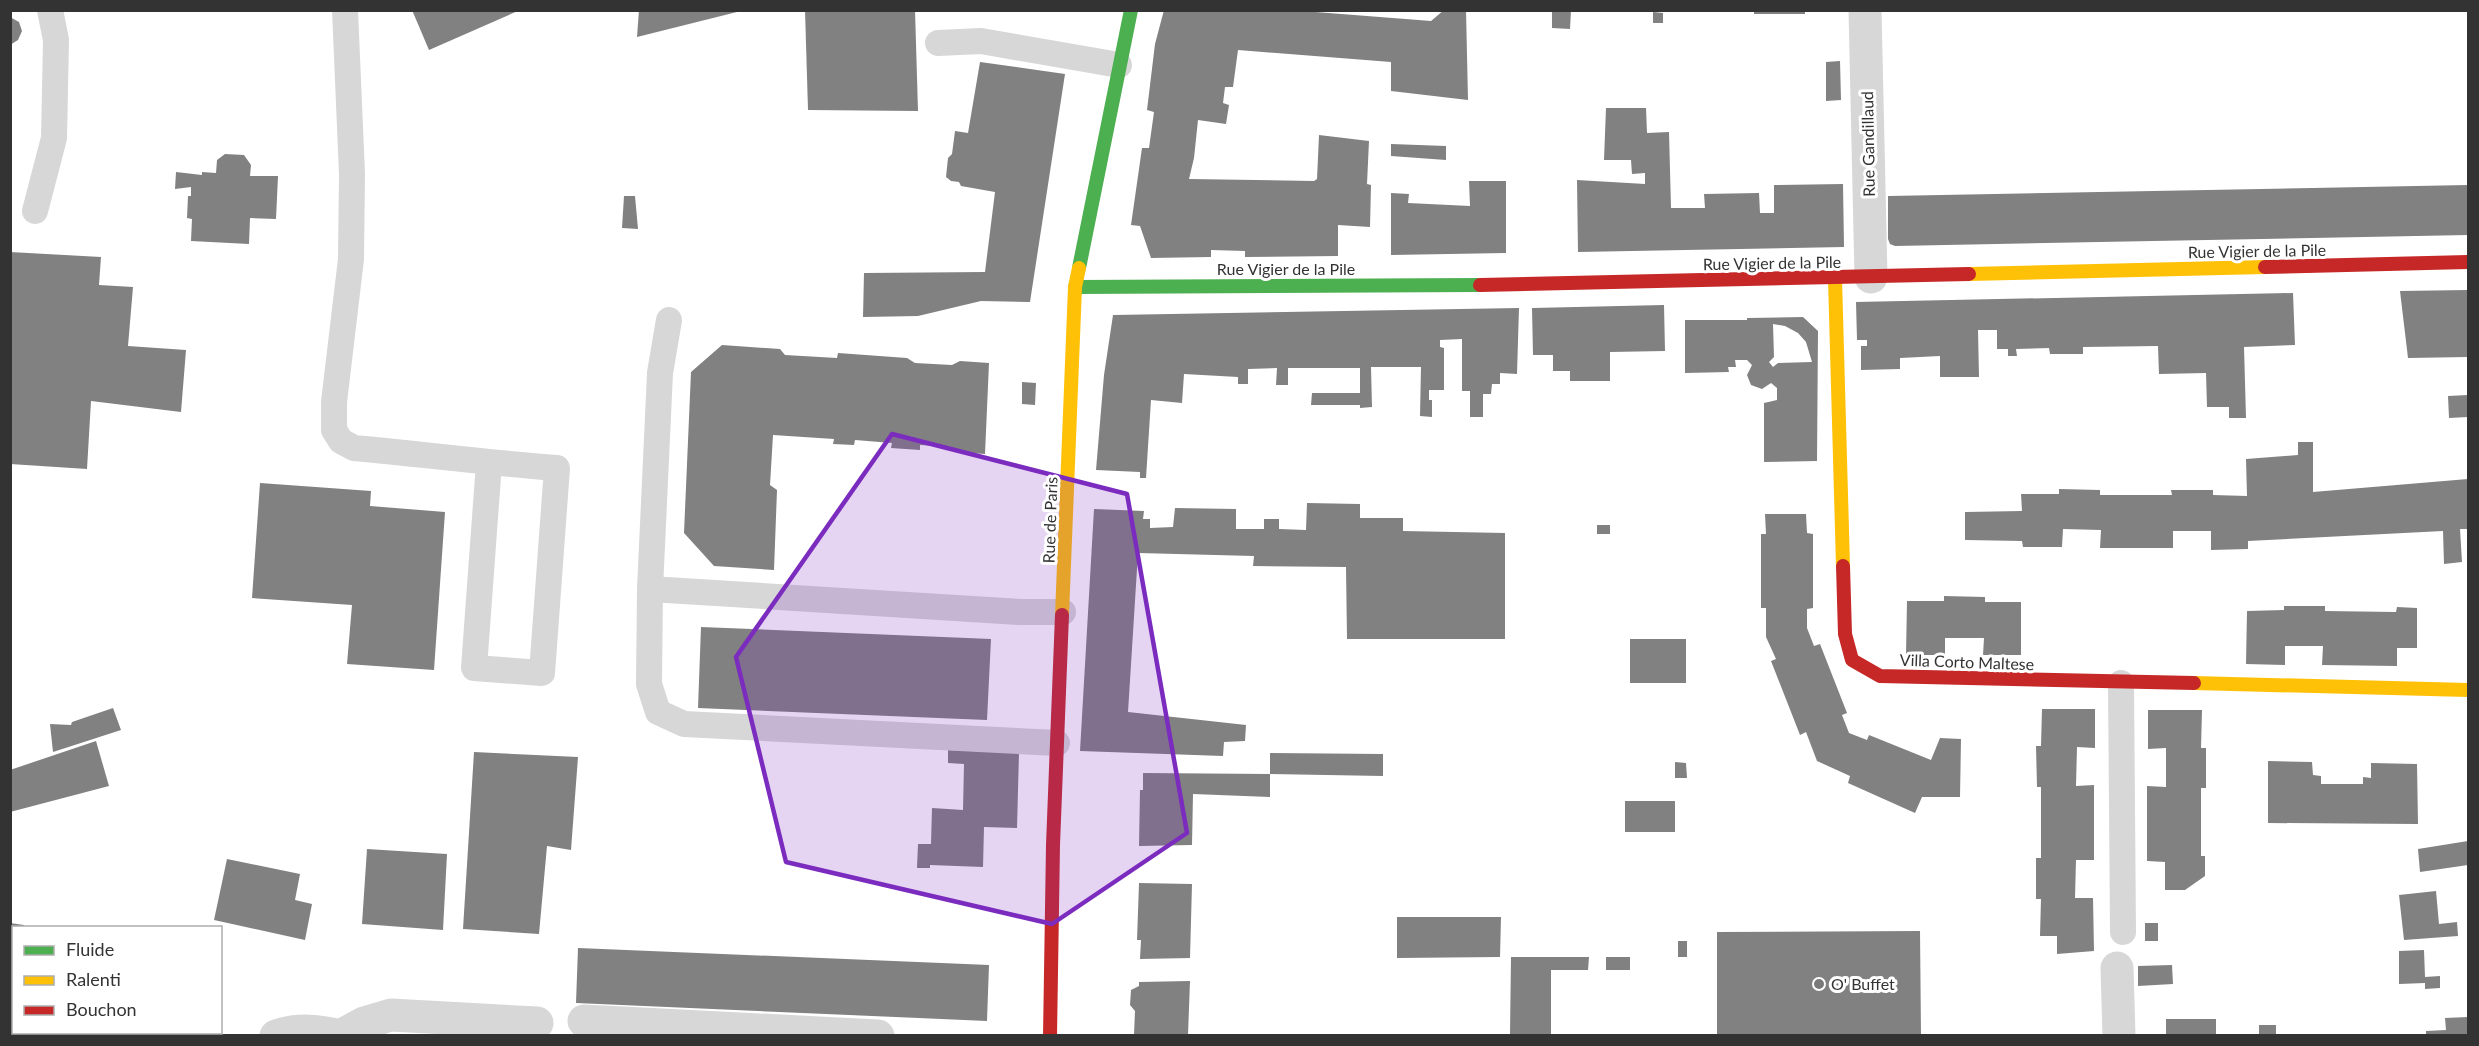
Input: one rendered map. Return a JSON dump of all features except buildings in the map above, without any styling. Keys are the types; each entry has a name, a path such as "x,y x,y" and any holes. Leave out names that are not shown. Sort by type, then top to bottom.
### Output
{"street":[{"name":"Rue de Paris","path":"1050,1035 1053,845 1075,287 1131,10"},
{"name":"Rue Gandillaud","path":"1865,10 1871,277"},
{"name":"Rue Vigier de la Pile","path":"1075,287 1503,285 2469,262"},
{"name":"Villa Corto Maltese","path":"1835,278 1845,634 1852,660 1880,676 2469,690"},
{"path":"2117,968 2119,1035"},
{"path":"276,1035 291,1031 313,1030 342,1035 364,1023 391,1015 537,1023"},
{"path":"584,1022 878,1035"}],"lane":[{"path":"35,211 54,138 56,40 50,10"},
{"path":"345,10 352,174 351,258 334,402 334,430 341,441 354,448 557,468 542,673 474,668 489,463"},
{"path":"938,43 981,41 1119,65"},
{"path":"669,320 660,373 650,589 649,684 658,712 684,724 1057,743"},
{"path":"650,589 1020,612 1063,612"},
{"path":"2121,683 2123,932"}],"highlighted area":[{"path":"892,434 1127,494 1187,833 1052,924 786,862 736,657"}],"traffic: fast":[{"path":"1079,268 1131,10"},
{"path":"1075,287 1480,285"}],"traffic: slow":[{"path":"1969,274 2265,267"},
{"path":"1062,615 1075,287 1079,268"},
{"path":"1835,278 1843,566"},
{"path":"2194,683 2468,690"}],"traffic: jam":[{"path":"2265,267 2468,262"},
{"path":"1480,285 1969,274"},
{"path":"1843,566 1845,634 1852,660 1880,676 2194,683"},
{"path":"1050,1036 1053,845 1062,615"}],"place":[{"name":"O' Buffet","path":"1819,984"}]}
